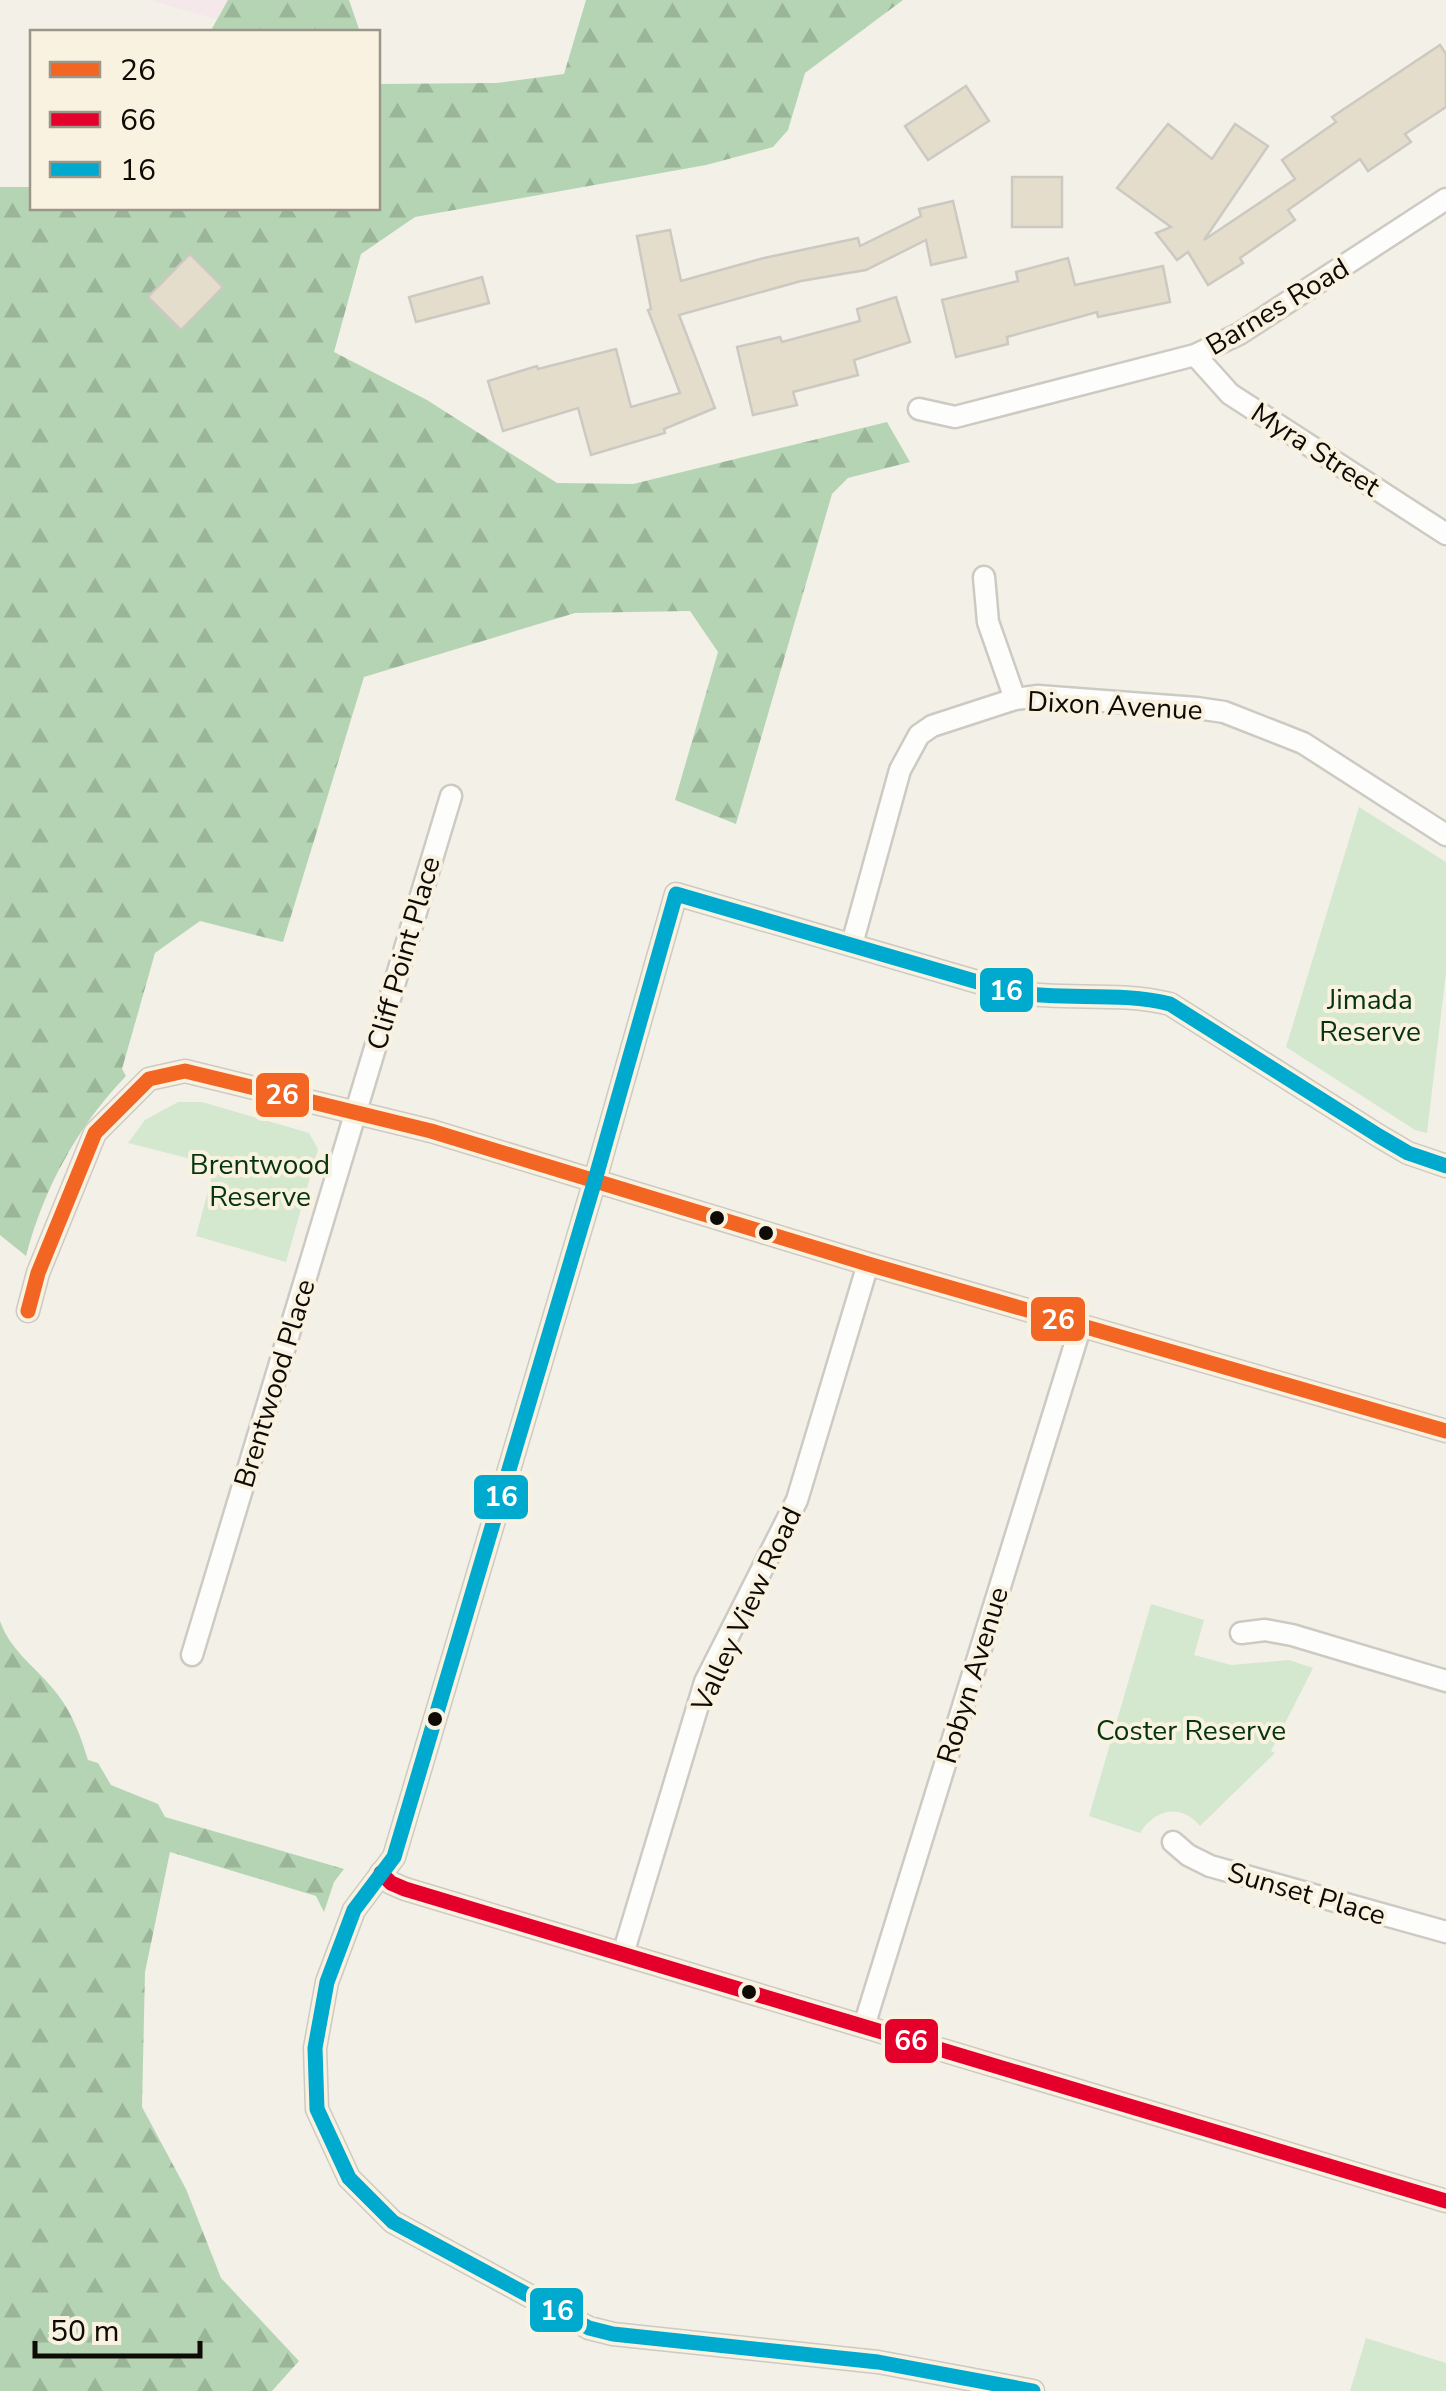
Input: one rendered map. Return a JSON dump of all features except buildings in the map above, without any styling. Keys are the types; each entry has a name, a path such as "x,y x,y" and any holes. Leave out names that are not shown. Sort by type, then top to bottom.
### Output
{"street":[{"name":"Barnes Road","path":"919,409 954,416 1195,355 1239,334 1446,199"},
{"name":"Myra Street","path":"1195,355 1230,394 1446,534"},
{"path":"984,577 988,622 1015,699"},
{"name":"Dixon Avenue","path":"852,944 900,770 910,748 932,726 1015,699 1087,699 1224,712 1303,743 1446,835"},
{"name":"Cliff Point Place","path":"357,1111 452,796"},
{"path":"1033,2391 878,2362 613,2334 590,2328 393,2222 348,2178 317,2109 315,2048 327,1982 354,1910 394,1857 676,894 1032,996 1148,998 1170,1004 1379,1136 1408,1153 1446,1166"},
{"path":"28,1311 38,1272 95,1133 149,1079 185,1071 357,1111 1446,1431"},
{"name":"Brentwood Place","path":"192,1655 357,1111"},
{"name":"Valley View Road","path":"622,1954 705,1682 797,1500 868,1264"},
{"name":"Robyn Avenue","path":"864,2026 1081,1325"},
{"path":"1241,1632 1266,1630 1292,1635 1446,1680"},
{"name":"Sunset Place","path":"1172,1842 1210,1866 1446,1932"},
{"path":"380,1873 405,1888 1446,2201"}],"shaded area":[{"path":"149,0 232,0 226,22"}],"green space":[{"path":"228,0 349,0 359,30 211,30"},
{"path":"586,0 903,0 805,73 788,130 773,147 706,165 415,217 361,254 334,352 427,400 557,483 633,484 887,422 910,462 848,478 832,494 736,824 675,800 718,652 690,611 575,613 364,677 283,942 200,921 155,953 122,1069 126,1076 92,1116 64,1160 42,1206 26,1256 0,1235 0,187 30,187 30,210 380,210 380,84 497,83 564,74"},
{"name":"Jimada Reserve","path":"1359,807 1446,862 1446,973 1427,1133 1415,1130 1286,1047"},
{"name":"Brentwood Reserve","path":"178,1102 202,1102 309,1133 318,1149 286,1262 196,1236 215,1165 128,1143 145,1120"},
{"name":"Coster Reserve","path":"1151,1604 1204,1620 1194,1655 1231,1665 1289,1660 1313,1668 1271,1751 1275,1753 1200,1826 1185,1814 1168,1812 1153,1819 1140,1833 1089,1816"},
{"path":"0,1621 18,1652 63,1703 88,1760 98,1763 111,1785 158,1804 165,1817 344,1869 334,1882 324,1912 316,1896 170,1852 145,1972 142,2107 186,2189 221,2278 299,2361 272,2391 0,2391"},
{"path":"1366,2338 1446,2363 1446,2391 1350,2391"}],"transit line":[{"name":"16","path":"1033,2391 878,2362 613,2334 589,2328 393,2222 349,2178 317,2109 315,2048 327,1982 354,1910 394,1857 676,894 1012,992 1131,998 1170,1004 1379,1136 1408,1153 1446,1166"},
{"name":"26","path":"28,1311 38,1273 95,1133 149,1079 185,1071 431,1131 868,1264 1446,1431"},
{"name":"66","path":"381,1873 405,1889 1446,2201"}]}
